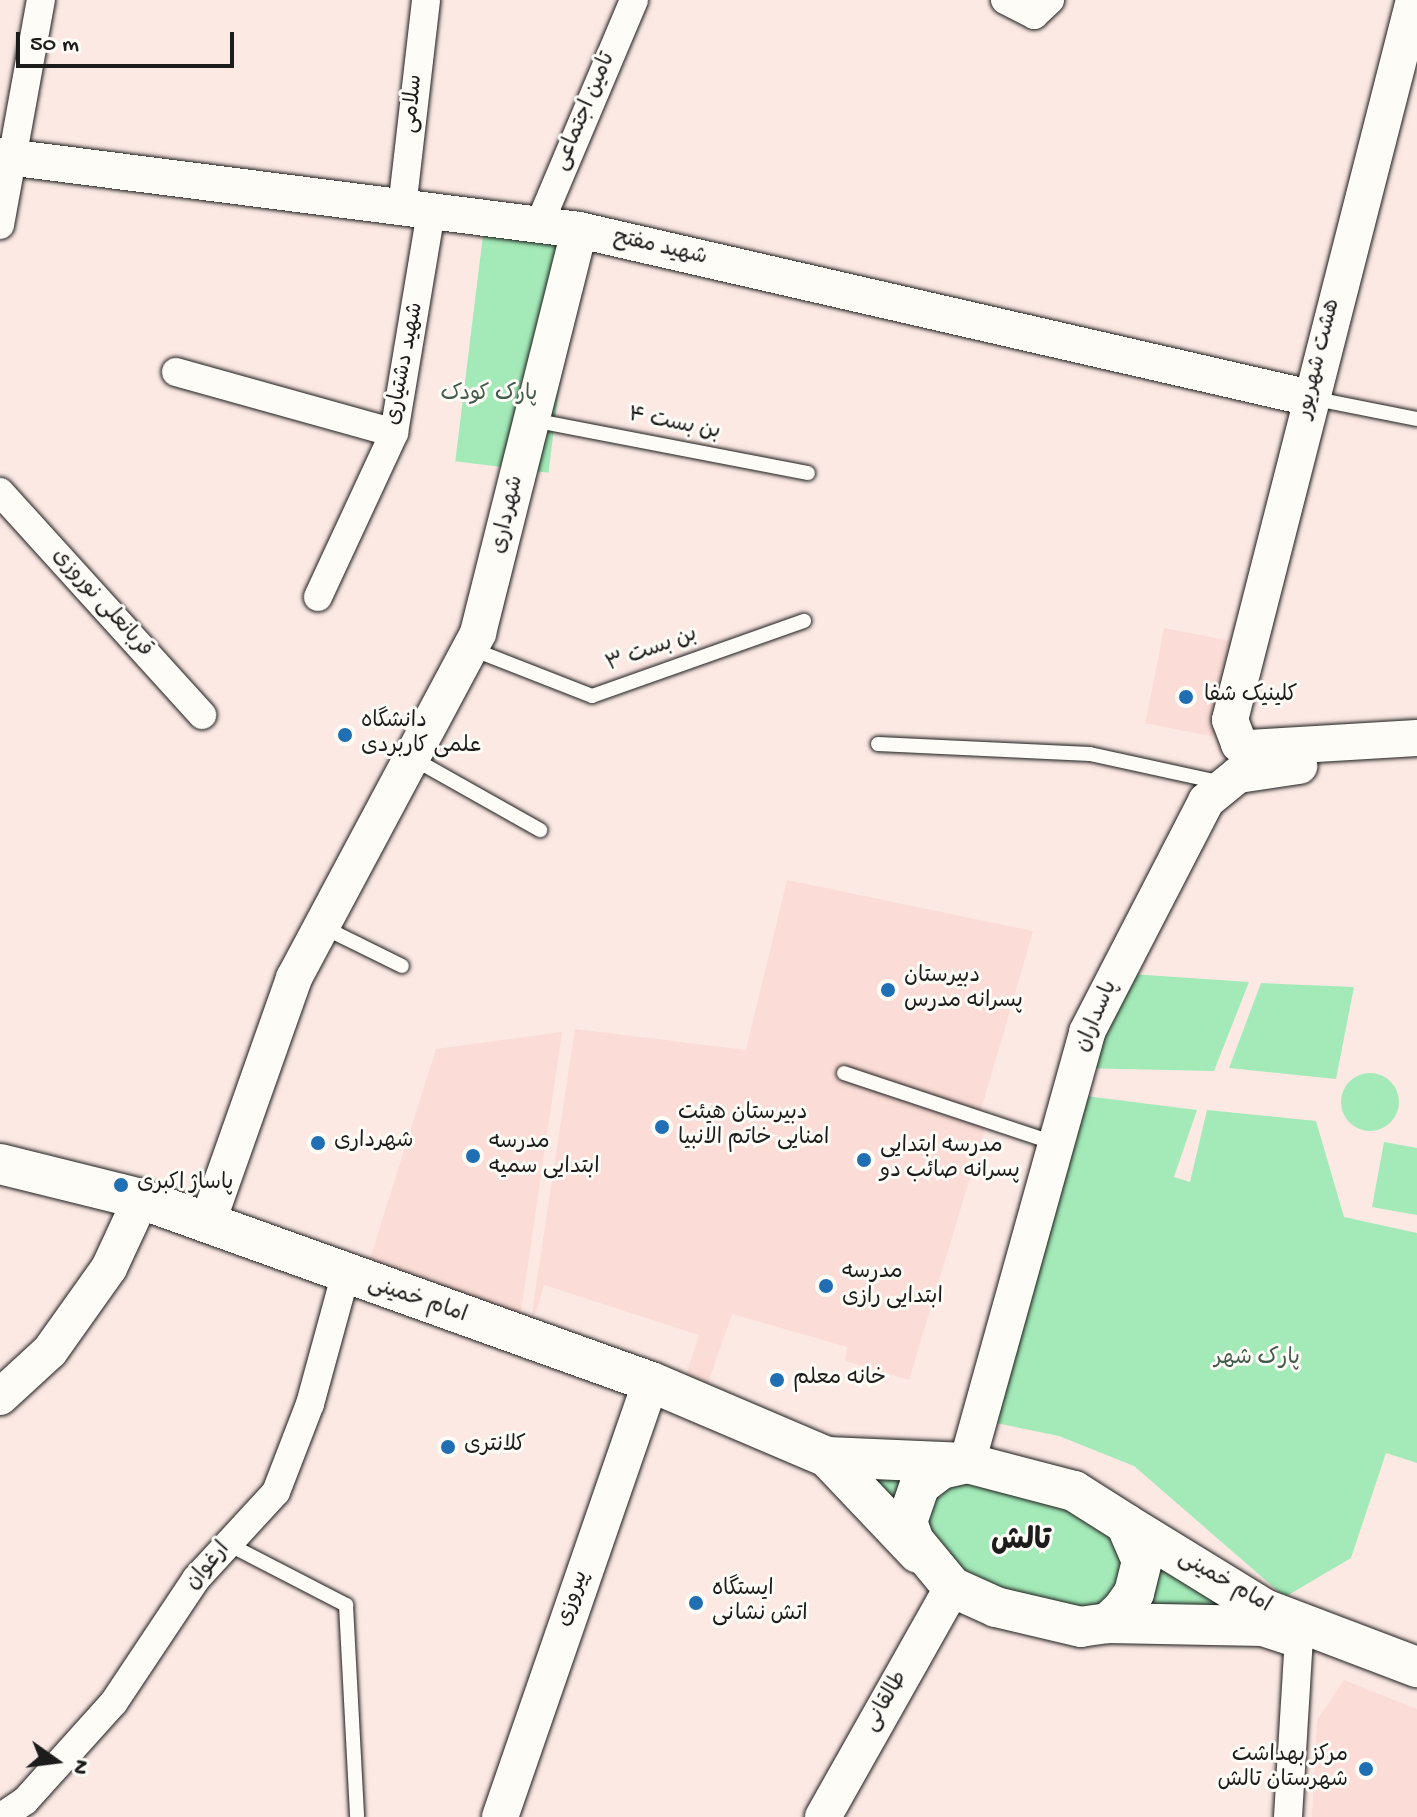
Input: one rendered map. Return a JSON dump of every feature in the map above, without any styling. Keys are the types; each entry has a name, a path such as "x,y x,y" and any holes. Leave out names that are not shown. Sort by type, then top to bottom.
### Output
{"main road":[{"name":"امام خمینی","path":"0,1164 141,1199 345,1276 651,1382 827,1457 967,1463"},
{"name":"امام خمینی","path":"827,1457 953,1588"},
{"path":"967,1463 1074,1491 1126,1524 1142,1561 1139,1577 1123,1609 1108,1623 1081,1627 996,1607 953,1588 914,1541 907,1522 920,1485 941,1469 967,1463"},
{"name":"امام خمینی","path":"1126,1524 1264,1609 1417,1667"},
{"name":"امام خمینی","path":"1108,1623 1263,1626 1417,1681"}],"street":[{"path":"0,225 7,157 41,0"},
{"name":"سلامی","path":"416,209 426,0"},
{"name":"تامین اجتماعی","path":"539,225 634,0"},
{"path":"1005,0 1034,15 1050,0"},
{"name":"هشت شهریور","path":"1414,0 1230,720 1232,734 1249,748 1417,738"},
{"name":"شهید مفتح","path":"7,157 579,230 1310,398"},
{"name":"شهید دشتیاری","path":"318,597 394,433 416,209"},
{"name":"شهرداری","path":"207,1224 275,1026 323,927 471,649 503,546 579,230"},
{"path":"176,372 394,433"},
{"name":"قربانعلی نوروزی","path":"0,492 202,715"},
{"path":"1223,783 1238,775 1417,749"},
{"name":"پاسداران","path":"967,1463 1087,1032 1191,826 1223,783"},
{"path":"0,1397 50,1351 67,1328 109,1268 141,1199"},
{"name":"ارغوان","path":"1,1817 25,1801 114,1702 196,1579 276,1492 310,1404 345,1276"},
{"name":"پیروزی","path":"500,1817 651,1382"},
{"name":"طالقانی","path":"825,1817 953,1588"},
{"path":"1288,1817 1299,1639"}],"lane":[{"path":"1310,398 1417,419"},
{"name":"بن بست ۴","path":"532,420 808,473"},
{"name":"بن بست ۳","path":"471,649 592,696 804,621"},
{"path":"878,744 1090,754 1223,783"},
{"path":"414,759 540,830"},
{"path":"323,927 402,966"},
{"path":"844,1073 1056,1143"},
{"path":"228,1544 346,1605 357,1817"}],"shaded area":[{"name":"کلینیک شفا","path":"1164,628 1232,641 1213,736 1145,723"},
{"path":"787,880 1033,931 979,1117 987,1121 909,1380 845,1361 847,1347 732,1314 701,1403 680,1394 699,1335 544,1285 528,1339 575,1029 746,1050"},
{"name":"مدرسه ابتدایی سمیه","path":"562,1032 520,1318 369,1262 436,1049"},
{"name":"مرکز بهداشت شهرستان تالش","path":"1344,1680 1417,1709 1417,1817 1312,1817 1317,1720"}],"green space":[{"name":"پارک کودک","path":"485,219 578,230 549,473 455,461"},
{"path":"1131,974 1249,982 1214,1071 1077,1068"},
{"path":"1261,983 1354,987 1336,1079 1229,1068"},
{"path":"1370,1073 1391,1081 1399,1102 1391,1123 1370,1131 1349,1123 1341,1102 1349,1081"},
{"name":"پارک شهر","path":"1070,1094 1197,1110 1174,1177 1190,1182 1207,1110 1316,1121 1344,1217 1417,1233 1417,1463 1386,1453 1351,1558 1285,1597 1134,1466 1059,1436 996,1423 1072,1155"},
{"path":"1384,1142 1417,1148 1417,1215 1372,1207"},
{"path":"828,1458 1029,1477 1263,1626 996,1607"}],"place":[{"name":"کلینیک شفا","path":"1186,697"},
{"name":"دانشگاه علمی کاربردی","path":"345,735"},
{"name":"دبیرستان پسرانه مدرس","path":"888,990"},
{"name":"دبیرستان هیئت امنایی خاتم الانبیا","path":"662,1127"},
{"name":"شهرداری","path":"318,1143"},
{"name":"مدرسه ابتدایی سمیه","path":"473,1156"},
{"name":"مدرسه ابتدایی پسرانه صائب دو","path":"864,1160"},
{"name":"پاساژ اکبری","path":"121,1185"},
{"name":"مدرسه ابتدایی رازی","path":"826,1286"},
{"name":"خانه معلم","path":"777,1380"},
{"name":"کلانتری","path":"448,1447"},
{"name":"ایستگاه اتش نشانی","path":"696,1603"},
{"name":"مرکز بهداشت شهرستان تالش","path":"1366,1769"}],"district":[{"name":"تالش","path":"1021,1543"}]}
